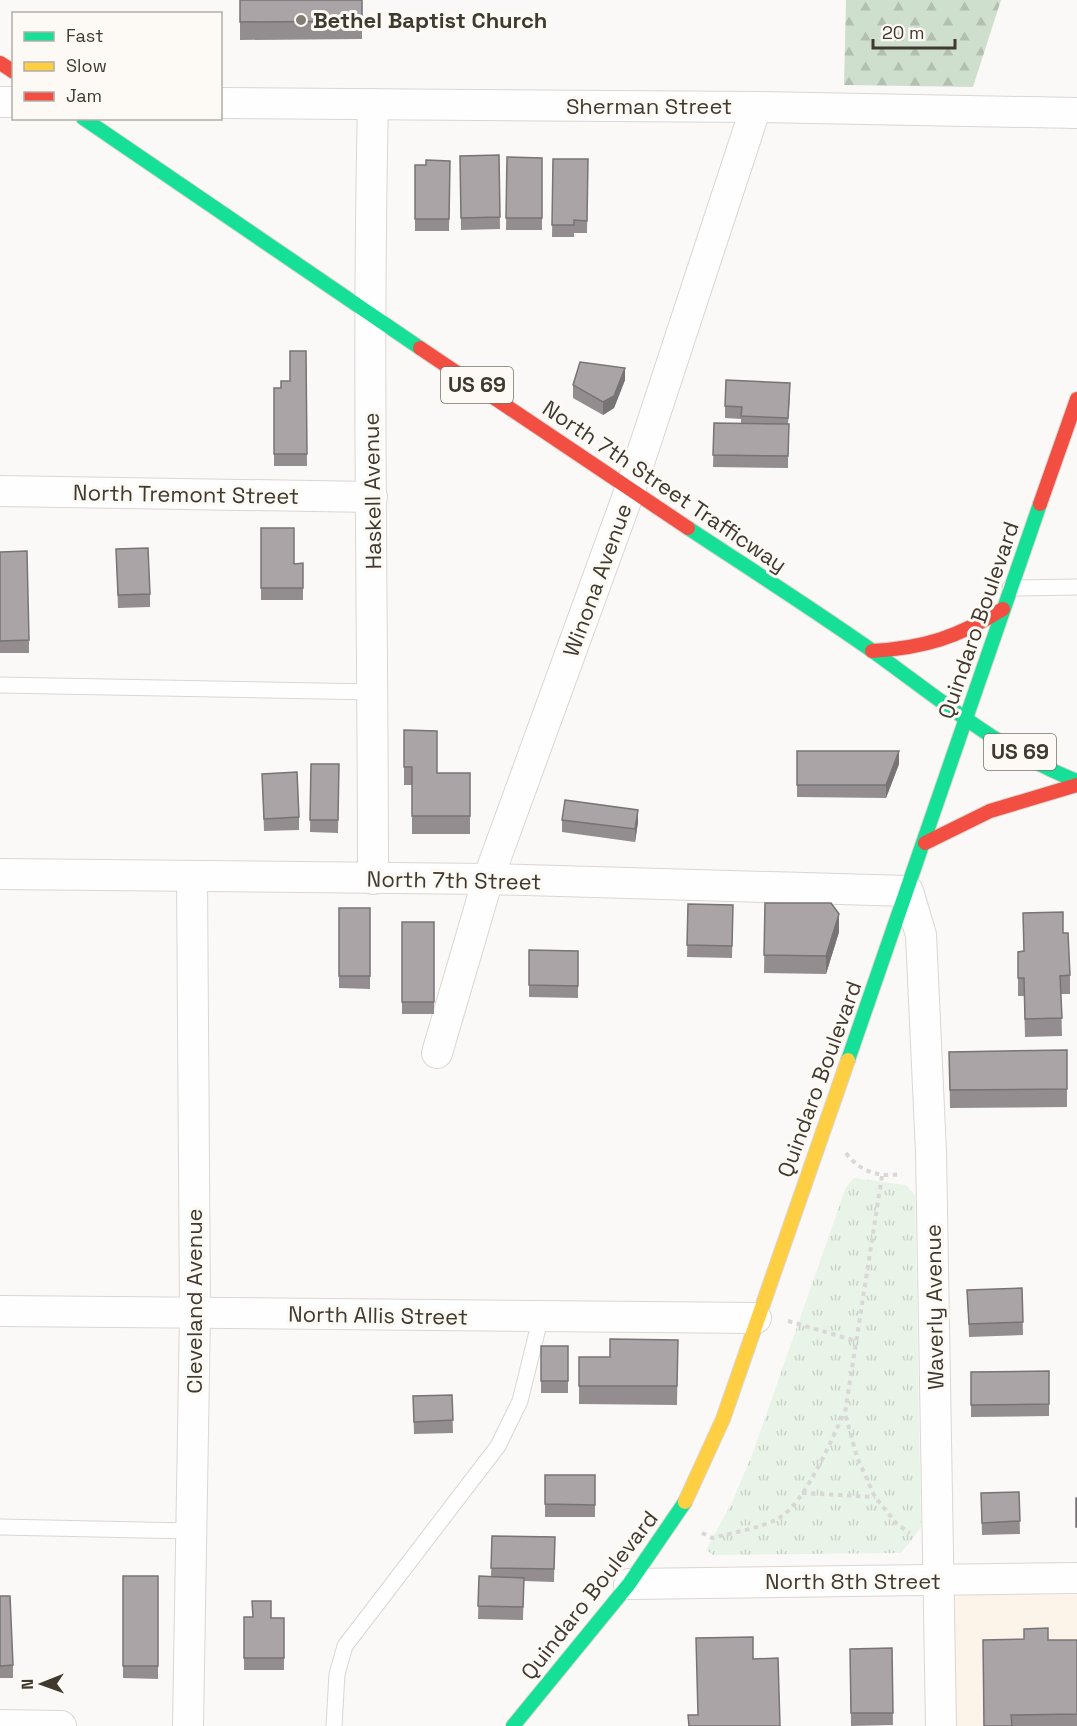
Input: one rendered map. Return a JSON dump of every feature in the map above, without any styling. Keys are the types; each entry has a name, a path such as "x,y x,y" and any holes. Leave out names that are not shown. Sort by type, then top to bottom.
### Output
{"main road":[{"name":"North 7th Street Trafficway","path":"85,120 369,314 631,487 966,718 1051,771 1077,783"},
{"name":"Quindaro Boulevard","path":"513,1726 629,1584 681,1510 723,1419 756,1318 925,843 1010,588 1077,399"},
{"path":"872,651 905,650 941,644 1003,609"},
{"path":"925,843 990,811 1077,783"}],"street":[{"name":"Sherman Street","path":"222,103 756,107 1077,113"},
{"name":"Haskell Avenue","path":"373,104 369,314 373,879"},
{"name":"Winona Avenue","path":"437,1053 488,879 631,487 756,107"},
{"name":"North Tremont Street","path":"0,491 372,497"},
{"name":"North 7th Street","path":"0,874 488,879 908,891"},
{"name":"Cleveland Avenue","path":"188,1726 195,1313 192,876"},
{"name":"Waverly Avenue","path":"908,891 921,935 931,1152 941,1726"},
{"name":"North Allis Street","path":"0,1311 756,1318"},
{"name":"North 8th Street","path":"629,1584 939,1570 1077,1578"},
{"path":"0,1725 61,1726"}],"lane":[{"path":"1010,588 1077,587"},
{"path":"0,685 373,692"},
{"path":"334,1726 337,1674 345,1646 498,1446 520,1401 541,1316"},
{"path":"0,1527 191,1531"}],"path":[{"path":"828,1118 848,1155 861,1169 882,1176 907,1173 931,1152"},
{"path":"712,1538 779,1518 802,1493 824,1456 845,1413 882,1176"},
{"path":"756,1318 796,1322 856,1341"},
{"path":"845,1413 857,1458 875,1497 897,1524 921,1540 939,1570"},
{"path":"802,1493 875,1497"}],"shaded area":[{"path":"960,1595 1077,1595 1077,1726 953,1726 951,1601"}],"green space":[{"path":"846,0 1001,0 973,87 844,85"},
{"path":"854,1178 906,1185 915,1195 921,1528 901,1553 713,1555 706,1550 732,1502 752,1455 846,1187"}],"building":[{"path":"240,0 362,0 362,21 240,22"},
{"path":"499,155 500,217 461,218 460,156"},
{"path":"507,157 542,158 542,218 506,218"},
{"path":"553,159 588,159 587,221 574,220 574,225 552,225"},
{"path":"426,160 450,161 449,219 415,219 415,165 426,165"},
{"path":"290,351 306,351 307,454 274,454 274,388 281,388 281,381 290,381"},
{"path":"580,362 625,368 614,396 603,402 573,385"},
{"path":"726,380 790,383 788,418 741,416 742,407 725,406"},
{"path":"714,423 789,424 788,456 713,455"},
{"path":"261,528 294,528 294,564 303,563 303,588 261,588"},
{"path":"148,548 150,594 118,595 116,549"},
{"path":"27,551 29,640 0,641 0,552"},
{"path":"404,730 437,731 437,773 470,773 470,816 412,816 412,767 404,767"},
{"path":"797,751 899,751 886,785 797,785"},
{"path":"311,764 339,764 338,820 310,820"},
{"path":"297,772 299,817 264,819 262,774"},
{"path":"565,800 638,810 635,829 562,820"},
{"path":"765,903 831,903 839,914 826,956 764,955"},
{"path":"688,904 733,905 732,946 687,945"},
{"path":"339,908 370,908 370,976 339,976"},
{"path":"1063,912 1063,933 1068,933 1070,975 1060,976 1062,1018 1025,1019 1024,978 1018,978 1018,952 1024,951 1023,913"},
{"path":"402,922 434,922 434,1002 402,1002"},
{"path":"529,950 578,951 578,986 529,985"},
{"path":"1067,1050 1067,1089 950,1090 949,1052"},
{"path":"1022,1288 1023,1322 969,1324 967,1290"},
{"path":"610,1339 678,1340 677,1386 579,1386 579,1357 610,1357"},
{"path":"541,1346 568,1346 568,1381 541,1381"},
{"path":"1049,1371 1049,1404 971,1405 971,1372"},
{"path":"452,1395 453,1420 414,1422 413,1396"},
{"path":"545,1475 595,1475 595,1505 545,1504"},
{"path":"1019,1492 1020,1521 982,1523 981,1493"},
{"path":"1077,1498 1077,1527 1076,1527"},
{"path":"492,1536 555,1537 554,1569 491,1568"},
{"path":"123,1576 158,1576 158,1666 123,1666"},
{"path":"479,1576 524,1578 523,1607 478,1606"},
{"path":"0,1596 10,1596 13,1665 0,1666"},
{"path":"252,1601 271,1601 271,1618 284,1618 284,1658 244,1658 244,1617 253,1617"},
{"path":"1048,1628 1048,1640 1077,1640 1077,1714 1011,1715 1012,1726 984,1726 983,1640 1024,1639 1024,1629"},
{"path":"753,1637 753,1659 778,1658 780,1726 689,1726 688,1715 698,1715 696,1638"},
{"path":"892,1648 893,1713 851,1713 850,1649"}],"traffic: fast":[{"path":"86,120 420,348"},
{"path":"848,1060 1040,504"},
{"path":"688,528 851,636 997,740 1049,769 1077,781"},
{"path":"513,1726 629,1584 685,1502"}],"traffic: slow":[{"path":"685,1502 723,1419 848,1060"}],"traffic: jam":[{"path":"0,63 12,71"},
{"path":"420,348 688,528"},
{"path":"1040,504 1077,399"},
{"path":"872,651 908,647 941,639 971,627 1003,609"},
{"path":"925,843 990,811 1077,785"}],"place":[{"name":"Bethel Baptist Church","path":"301,20"}]}
